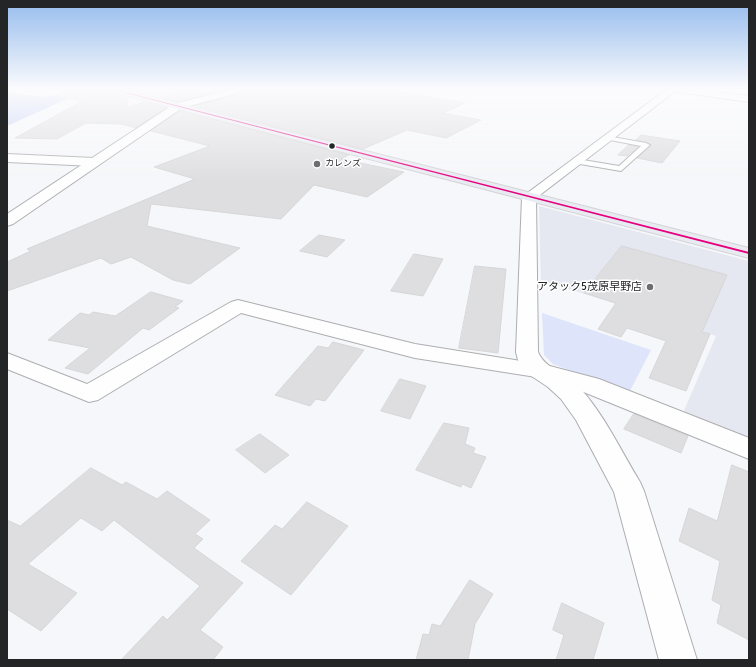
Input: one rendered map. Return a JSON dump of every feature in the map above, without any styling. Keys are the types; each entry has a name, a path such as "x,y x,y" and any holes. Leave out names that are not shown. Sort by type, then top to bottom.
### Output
{"main road":[{"path":"233,120 749,253"}],"street":[{"path":"7,221 157,120"},
{"path":"631,120 529,196 528,352 530,360 538,370 557,381 570,393 601,438 629,491 678,660"},
{"path":"7,158 94,162"},
{"path":"7,360 89,394 238,306 415,351 538,370 590,385 749,449"}],"lane":[{"path":"577,161 621,170 646,145 607,138"}],"shaded area":[{"path":"7,120 20,120 7,126"},
{"path":"539,206 749,261 749,438 683,413 716,336 541,280"},
{"path":"542,313 651,350 629,393 553,364 544,355"}],"building":[{"path":"47,120 148,120 136,128 121,124 86,123 57,139 15,138"},
{"path":"167,120 215,120 349,155 341,159 404,172 367,197 314,185 281,219 151,204 147,226 240,248 190,284 173,280 131,257 111,264 101,258 7,291 7,262 31,251 27,249 195,179 154,167 210,146 151,131"},
{"path":"250,120 481,120 446,138 407,130 363,149"},
{"path":"641,135 680,141 662,163 637,158 651,145 646,142 636,140"},
{"path":"629,145 638,147 627,156 618,155"},
{"path":"319,235 345,240 327,257 300,251"},
{"name":"アタック5茂原早野店","path":"622,246 727,275 702,332 710,334 686,391 649,378 666,341 627,328 621,337 598,329 616,303 584,293"},
{"path":"414,254 443,259 423,296 391,291"},
{"path":"475,266 506,269 498,353 459,348"},
{"path":"151,292 183,301 175,307 179,308 149,330 143,328 88,374 65,368 90,348 48,340 80,313 89,315 93,312 115,316"},
{"path":"333,342 364,350 325,401 316,399 310,406 275,395 318,346 328,348"},
{"path":"400,379 426,386 410,419 381,411"},
{"path":"634,414 688,436 681,453 624,429"},
{"path":"444,423 469,428 465,444 475,448 473,453 486,457 471,488 462,484 461,487 416,470"},
{"path":"260,434 289,455 265,473 236,450"},
{"path":"732,465 749,472 749,640 717,623 721,605 712,600 720,561 679,541 689,508 717,521"},
{"path":"91,468 122,485 126,482 157,499 167,491 210,520 195,534 203,539 194,548 243,583 200,630 223,647 213,660 121,660 163,616 167,620 200,586 114,520 102,531 81,518 28,564 77,593 41,631 7,609 7,520 20,526"},
{"path":"307,502 348,526 291,595 241,561 275,525 282,529"},
{"path":"470,580 493,594 475,624 468,660 416,660 423,634 429,635 432,624 440,626"},
{"path":"562,603 604,623 593,660 556,660 564,635 553,630"}],"transit line":[{"path":"232,120 749,253"}],"place":[{"name":"カレンズ","path":"317,164"},
{"name":"アタック5茂原早野店","path":"650,287"}]}
